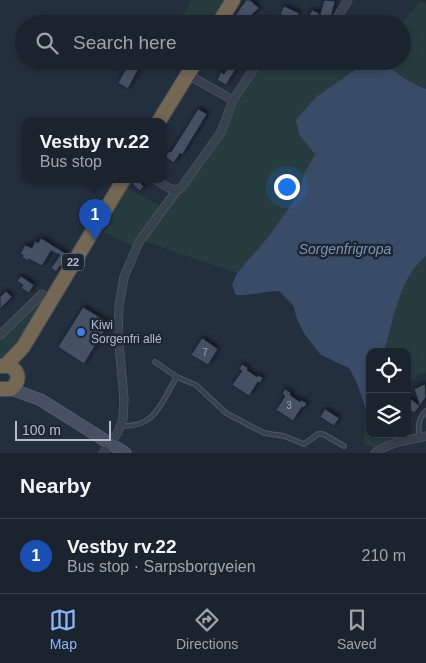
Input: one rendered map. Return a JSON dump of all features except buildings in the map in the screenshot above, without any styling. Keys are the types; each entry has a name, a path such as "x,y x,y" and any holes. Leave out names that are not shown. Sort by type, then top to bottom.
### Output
{"highway":[{"path":"224,15 233,0"},
{"path":"161,118 191,70"},
{"name":"22","path":"7,380 23,347 122,183"}],"street":[{"path":"339,15 348,0"},
{"path":"106,448 121,426 124,399 118,333 119,306 124,277 139,242 221,132 233,100 253,70"},
{"path":"188,75 233,100"},
{"path":"161,183 171,189 177,190"},
{"path":"0,336 42,294"},
{"path":"7,380 41,400 106,448 125,453"},
{"path":"375,453 385,446 394,443 423,437"}],"lane":[{"path":"155,362 199,388 226,413 264,433 284,436 304,444 318,434 323,434 344,446"},
{"path":"121,426 131,426 152,417 161,406 177,376"},
{"path":"423,437 419,422 426,411"}],"green space":[{"path":"192,0 233,0 224,15 182,15"},
{"path":"420,1 426,3 426,89 391,70 411,70 411,15 408,15"},
{"path":"254,70 355,70 316,97 300,136 315,154 304,174 300,192 269,236 237,273 144,241 131,245 104,232 127,188 164,208 223,131 232,101"},
{"path":"426,256 426,373 419,374 411,381 411,348 385,348 403,287 417,265"},
{"path":"38,302 41,304 11,358 0,361 0,340"},
{"path":"366,377 366,438 390,439 374,447 364,445"}],"water":[{"name":"Sorgenfrigropa","path":"355,70 392,70 426,89 426,256 417,265 403,287 385,348 366,348 366,409 349,368 321,355 305,335 293,305 279,291 236,295 232,285 237,273 269,236 300,192 304,174 315,154 300,136 296,120 316,97"}],"place":[{"name":"Vestby rv.22","path":"95,240"},
{"name":"Kiwi Sorgenfri allé","path":"81,332"}]}
